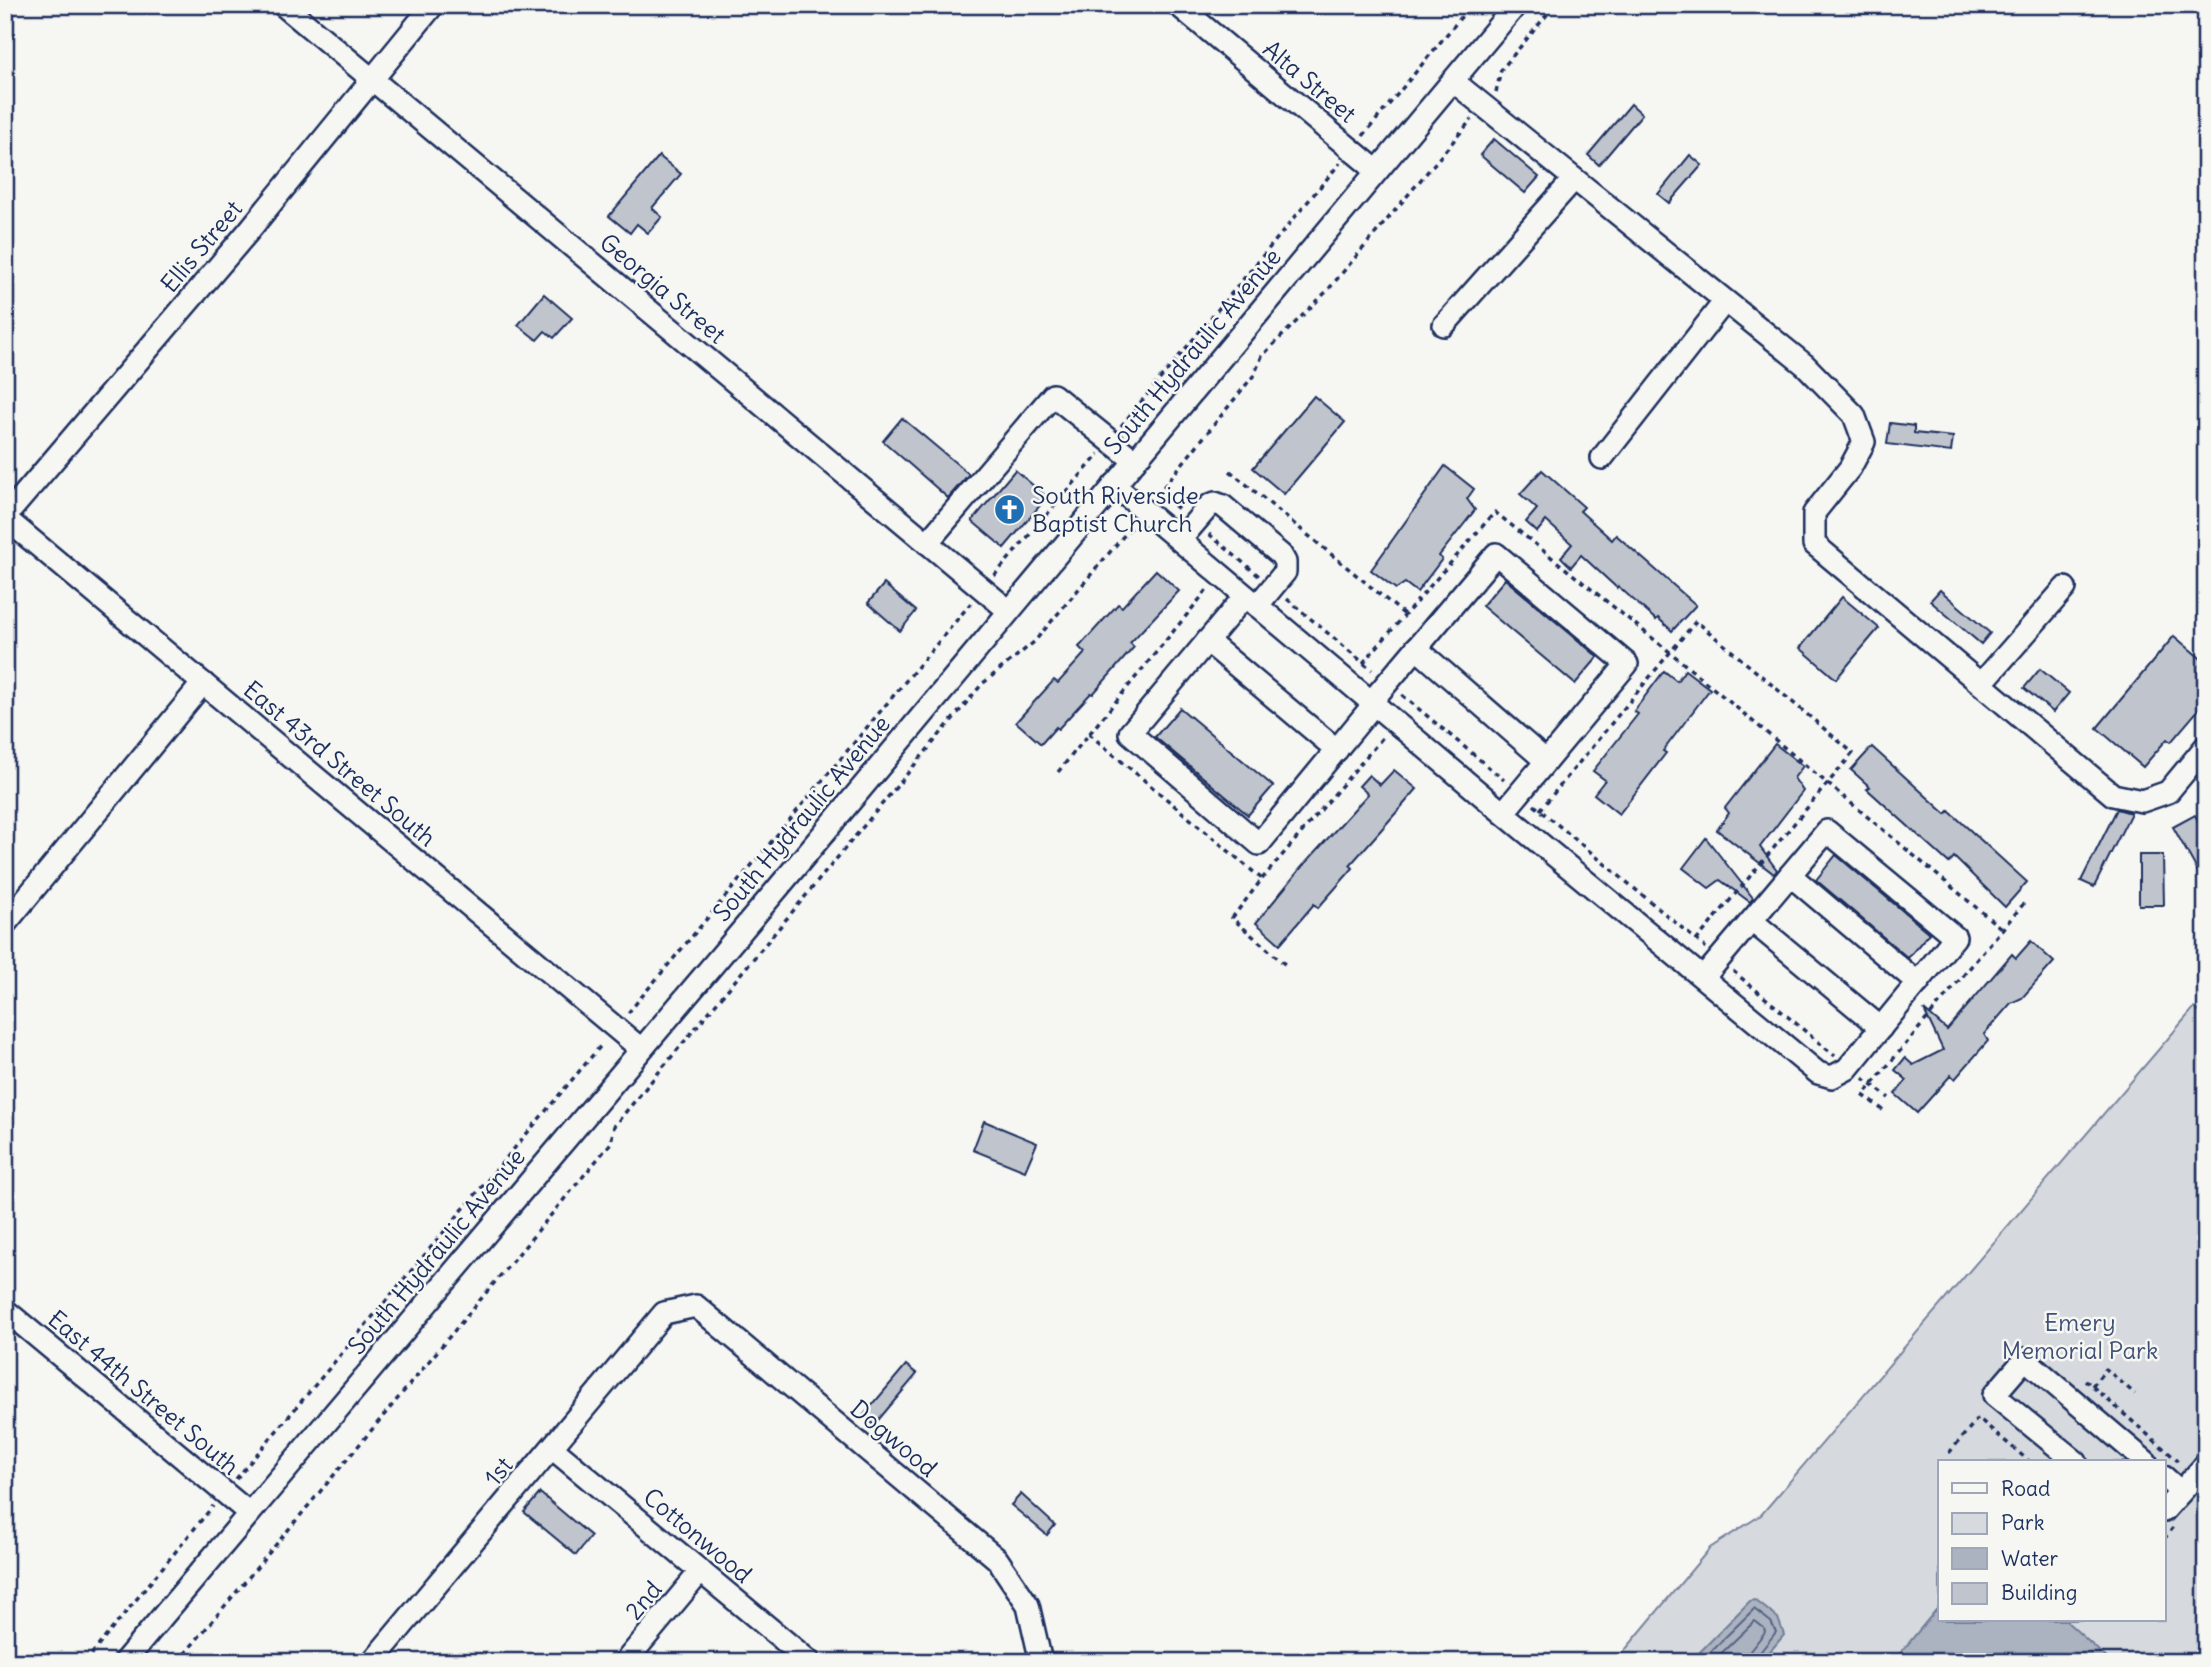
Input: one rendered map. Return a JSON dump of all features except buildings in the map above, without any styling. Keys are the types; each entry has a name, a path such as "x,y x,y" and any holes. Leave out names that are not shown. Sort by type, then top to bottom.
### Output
{"street":[{"name":"Georgia Street","path":"283,5 1009,611"},
{"name":"Ellis Street","path":"5,517 247,233 433,5"},
{"name":"Alta Street","path":"1178,5 1377,171"},
{"name":"South Hydraulic Avenue","path":"124,1662 1516,5"},
{"path":"1452,81 1805,365 1854,415 1864,442 1850,468 1814,513 1814,544 2113,795 2142,801 2168,792 2206,746"},
{"path":"1444,325 1574,179"},
{"path":"1602,458 1725,301"},
{"path":"927,543 1053,395 1135,461"},
{"path":"1114,485 1503,813 1818,1073 1832,1077 1847,1069 1955,937 1827,831 1704,977"},
{"path":"1180,540 1210,505 1215,503 1223,506 1271,546 1285,562 1285,572 1207,641 1130,733 1259,844 1337,750 1416,648 1496,554 1626,664 1503,813"},
{"name":"East 43rd Street South","path":"5,517 641,1049"},
{"path":"1981,684 2065,588"},
{"path":"1207,641 1337,750"},
{"path":"1416,648 1546,761"},
{"path":"5,924 203,683"},
{"path":"1790,875 1918,983"},
{"path":"1752,921 1881,1028"},
{"name":"Dogwood","path":"664,1313 696,1306 997,1559 1027,1605 1041,1662"},
{"name":"East 44th Street South","path":"5,1310 249,1513"},
{"name":"1st","path":"372,1662 664,1313"},
{"path":"2074,1460 1994,1395 2025,1359 2144,1460"},
{"name":"Cottonwood","path":"552,1448 810,1662"},
{"path":"2166,1509 2203,1467"},
{"path":"2166,1479 2181,1492"},
{"name":"2nd","path":"625,1662 701,1572"}],"path":[{"path":"85,1662 1110,440 1471,5"},
{"path":"178,1662 611,1143 614,1126 982,684 1034,642 1254,375 1262,356 1327,291 1496,92 1501,71 1555,5"},
{"path":"1230,471 1405,614"},
{"path":"1363,663 1495,512 1671,653 2002,929"},
{"path":"1058,772 1214,582"},
{"path":"1540,810 1696,621 1853,753 1696,941"},
{"path":"1288,967 1232,918 1388,730"},
{"path":"1089,734 1262,879"},
{"path":"1883,1110 1863,1094 2025,902"},
{"path":"2092,1386 2106,1369 2135,1394"},
{"path":"2085,1380 2181,1463 2186,1457 2203,1467"},
{"path":"1949,1454 1978,1418 2027,1460"}],"green space":[{"name":"Emery Memorial Park","path":"2194,1008 2206,1017 2206,1662 1615,1662 1710,1548 1761,1515"}],"water":[{"path":"1755,1600 1778,1618 1784,1635 1761,1662 1690,1662 1750,1601"},
{"path":"1938,1607 1938,1622 2067,1622 2111,1662 1893,1662"}],"place":[{"name":"South Riverside Baptist Church","path":"1009,509"}]}
